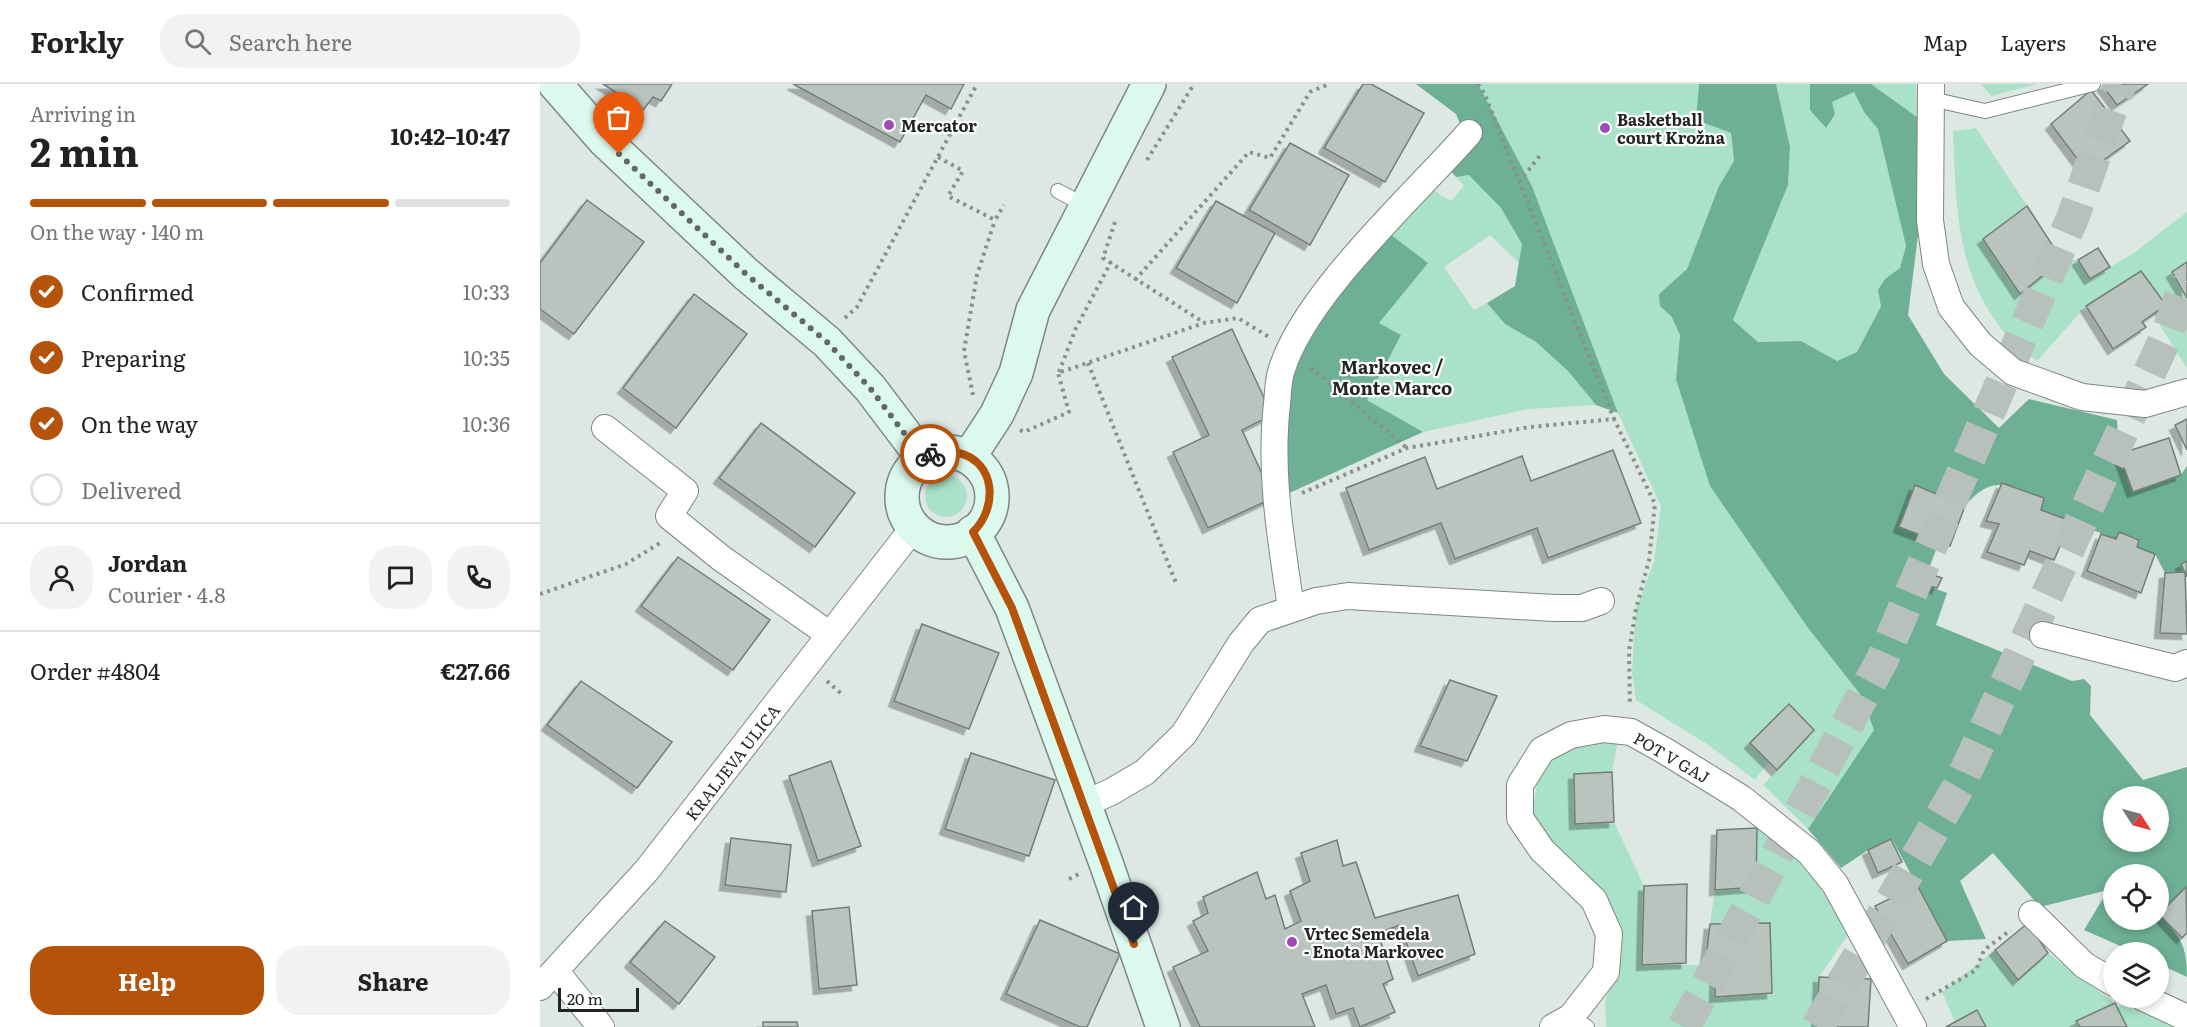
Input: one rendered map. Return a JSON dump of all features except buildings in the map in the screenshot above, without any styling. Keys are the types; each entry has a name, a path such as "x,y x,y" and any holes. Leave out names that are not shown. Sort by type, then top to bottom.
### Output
{"street":[{"path":"555,84 604,140 746,274 827,342 870,388 923,458"},
{"path":"969,457 986,405 1016,373 1033,310 1102,211 1149,84"},
{"path":"1931,92 1930,220 1936,264 1951,307 1980,344 2013,372 2082,397 2145,404 2187,392"},
{"path":"1291,608 1272,465 1273,434 1281,373 1290,350 1309,318 1342,273 1469,133"},
{"path":"605,428 685,491 669,516 721,558 830,635"},
{"path":"956,452 969,457 984,472 992,492 990,507 982,523 973,532 957,541 941,543 923,536 914,528 902,499 907,476 923,458 930,454 956,452"},
{"name":"KRALJEVA ULICA","path":"548,979 647,870 914,528"},
{"path":"973,532 1012,608 1163,1027"},
{"path":"1084,804 1111,792 1145,772 1184,734 1241,644 1260,620 1316,601 1348,596 1536,608 1582,608 1601,601"},
{"path":"2043,635 2175,668 2187,663"},
{"name":"POT V GAJ","path":"1570,1024 1606,972 1609,933 1594,900 1542,850 1520,818 1520,785 1542,750 1571,735 1604,729 1631,732 1741,798 1809,852 1834,884 1909,1019"},
{"path":"2032,914 2084,965 2103,976"},
{"path":"548,979 602,1027"},
{"path":"2166,1008 2187,1018"}],"lane":[{"path":"1931,92 1985,111 2093,84"},
{"path":"1058,190 1102,211"}],"path":[{"path":"857,307 977,84"},
{"path":"1143,166 1194,84"},
{"path":"1135,280 1249,152 1270,158 1310,92 1329,84"},
{"path":"1478,84 1485,95 1614,419 1655,504 1649,560 1636,609 1629,651 1631,732"},
{"path":"1519,182 1542,153"},
{"path":"938,157 963,171 948,196 995,220"},
{"path":"1004,205 995,220 977,275 964,351 986,405 1024,432 1069,412 1058,373 1076,328 1111,261"},
{"path":"1102,211 1103,258 1111,261 1135,280 1204,323"},
{"path":"1058,373 1204,323 1238,318 1290,350 1407,448"},
{"path":"1088,363 1176,583"},
{"path":"1277,504 1407,448 1530,428 1614,419"},
{"path":"540,594 626,564 663,541 681,525"},
{"path":"1909,1019 1976,970 1984,950 2032,914"}],"green space":[{"path":"1416,84 1478,84 1532,186 1618,413 1596,405 1568,371 1536,342 1505,324 1487,303 1515,286 1522,244 1501,208 1469,175 1456,177 1443,162 1461,126 1456,114"},
{"path":"1478,84 1699,84 1696,120 1731,133 1734,161 1719,186 1687,269 1659,294 1680,335 1676,379 1766,565 1808,628 1860,694 1874,731 1808,829 1763,785 1813,730 1789,704 1750,742 1769,762 1755,780 1707,744 1636,700 1632,673 1636,609 1654,562 1661,506 1618,413 1532,186"},
{"path":"1699,84 1776,84 1790,147 1788,185 1733,320 1758,342 1801,341 1837,361 1857,352 1881,306 1878,290 1885,279 1900,268 1906,246 1878,129 1864,112 1854,92 1832,102 1835,114 1826,128 1810,110 1810,84 1871,84 1917,117 1920,219 1908,315 1944,374 1999,428 2029,399 2117,420 2119,454 2133,492 2181,475 2187,466 2185,572 2165,573 2155,554 2137,547 2139,539 2119,532 2116,539 2041,510 2044,498 2002,485 1984,489 1965,506 1915,486 1899,527 1939,542 1923,584 1947,593 1936,625 2072,681 2084,679 2091,686 2090,715 2143,780 2187,767 2187,888 2169,905 2169,864 2103,864 2103,891 2040,907 1993,853 1960,881 1986,939 1947,941 1892,839 1868,850 1841,868 1808,829 1874,730 1860,694 1808,628 1710,486 1676,379 1680,335 1671,316 1660,306 1659,294 1687,269 1719,186 1734,161 1731,133 1696,120"},
{"path":"1776,84 1810,84 1810,110 1854,92 1864,112 1878,129 1906,246 1900,268 1885,279 1881,305 1857,352 1837,361 1801,341 1758,342 1733,320 1788,185 1790,147"},
{"path":"1871,84 1916,84 1917,117"},
{"path":"1981,84 2037,84 1991,96"},
{"path":"1976,128 2027,206 1983,239 2020,294 2062,260 2078,260 2091,279 2135,252 2187,212 2187,262 2172,272 2187,298 2187,368 2153,314 2165,305 2141,271 2086,306 2037,361 2004,332 1985,305 1974,281 1966,258 1957,208 1953,131"},
{"path":"1469,174 1501,208 1522,245 1519,263 1490,235 1444,267 1474,310 1487,303 1505,324 1536,342 1568,371 1596,405 1528,409 1423,432 1367,400 1401,335 1379,323 1427,263 1382,228 1429,188 1451,201 1464,186 1456,177"},
{"path":"1382,228 1428,263 1379,323 1401,335 1367,400 1423,432 1285,495 1284,352"},
{"path":"946,475 954,476 961,481 966,488 966,504 961,511 954,516 946,517 938,516 931,511 926,504 925,496 926,488 931,481 938,476"},
{"path":"1585,739 1618,739 1612,772 1576,824 1614,822 1644,886 1642,965 1716,965 1715,997 1772,993 1770,923 1710,924 1715,890 1757,828 1794,850 1828,897 1849,933 1819,977 1817,1027 1606,1027 1605,1002 1619,959 1533,813 1537,781 1550,757"},
{"path":"2103,898 2103,930 2169,930 2169,926 2184,949 2187,977 2169,969 2169,942 2111,942 2084,930"},
{"path":"1995,950 2018,980 2048,953 2103,994 2104,1008 2077,1021 2080,1027 1986,1027 1977,1010 1955,1022 1942,992"},
{"path":"2117,1008 2150,1008 2187,1027 2127,1027"}],"tunnel":[{"path":"1684,1027 1882,660 2073,217 2120,84"},
{"path":"1817,1027 1959,786 2165,339 2187,281"}],"way so far":[{"path":"619,154 746,274 827,342 870,388 898,428 923,458 930,454"}],"place":[{"name":"Mercator","path":"889,125"},
{"name":"Basketball court Krožna","path":"1605,128"},
{"name":"Vrtec Semedela - Enota Markovec","path":"1292,942"}],"district":[{"name":"Markovec / Monte Marco","path":"1392,376"}],"route":[{"path":"930,454 956,452 969,457 984,472 992,492 990,507 982,523 973,532 1012,608 1134,944"}]}
